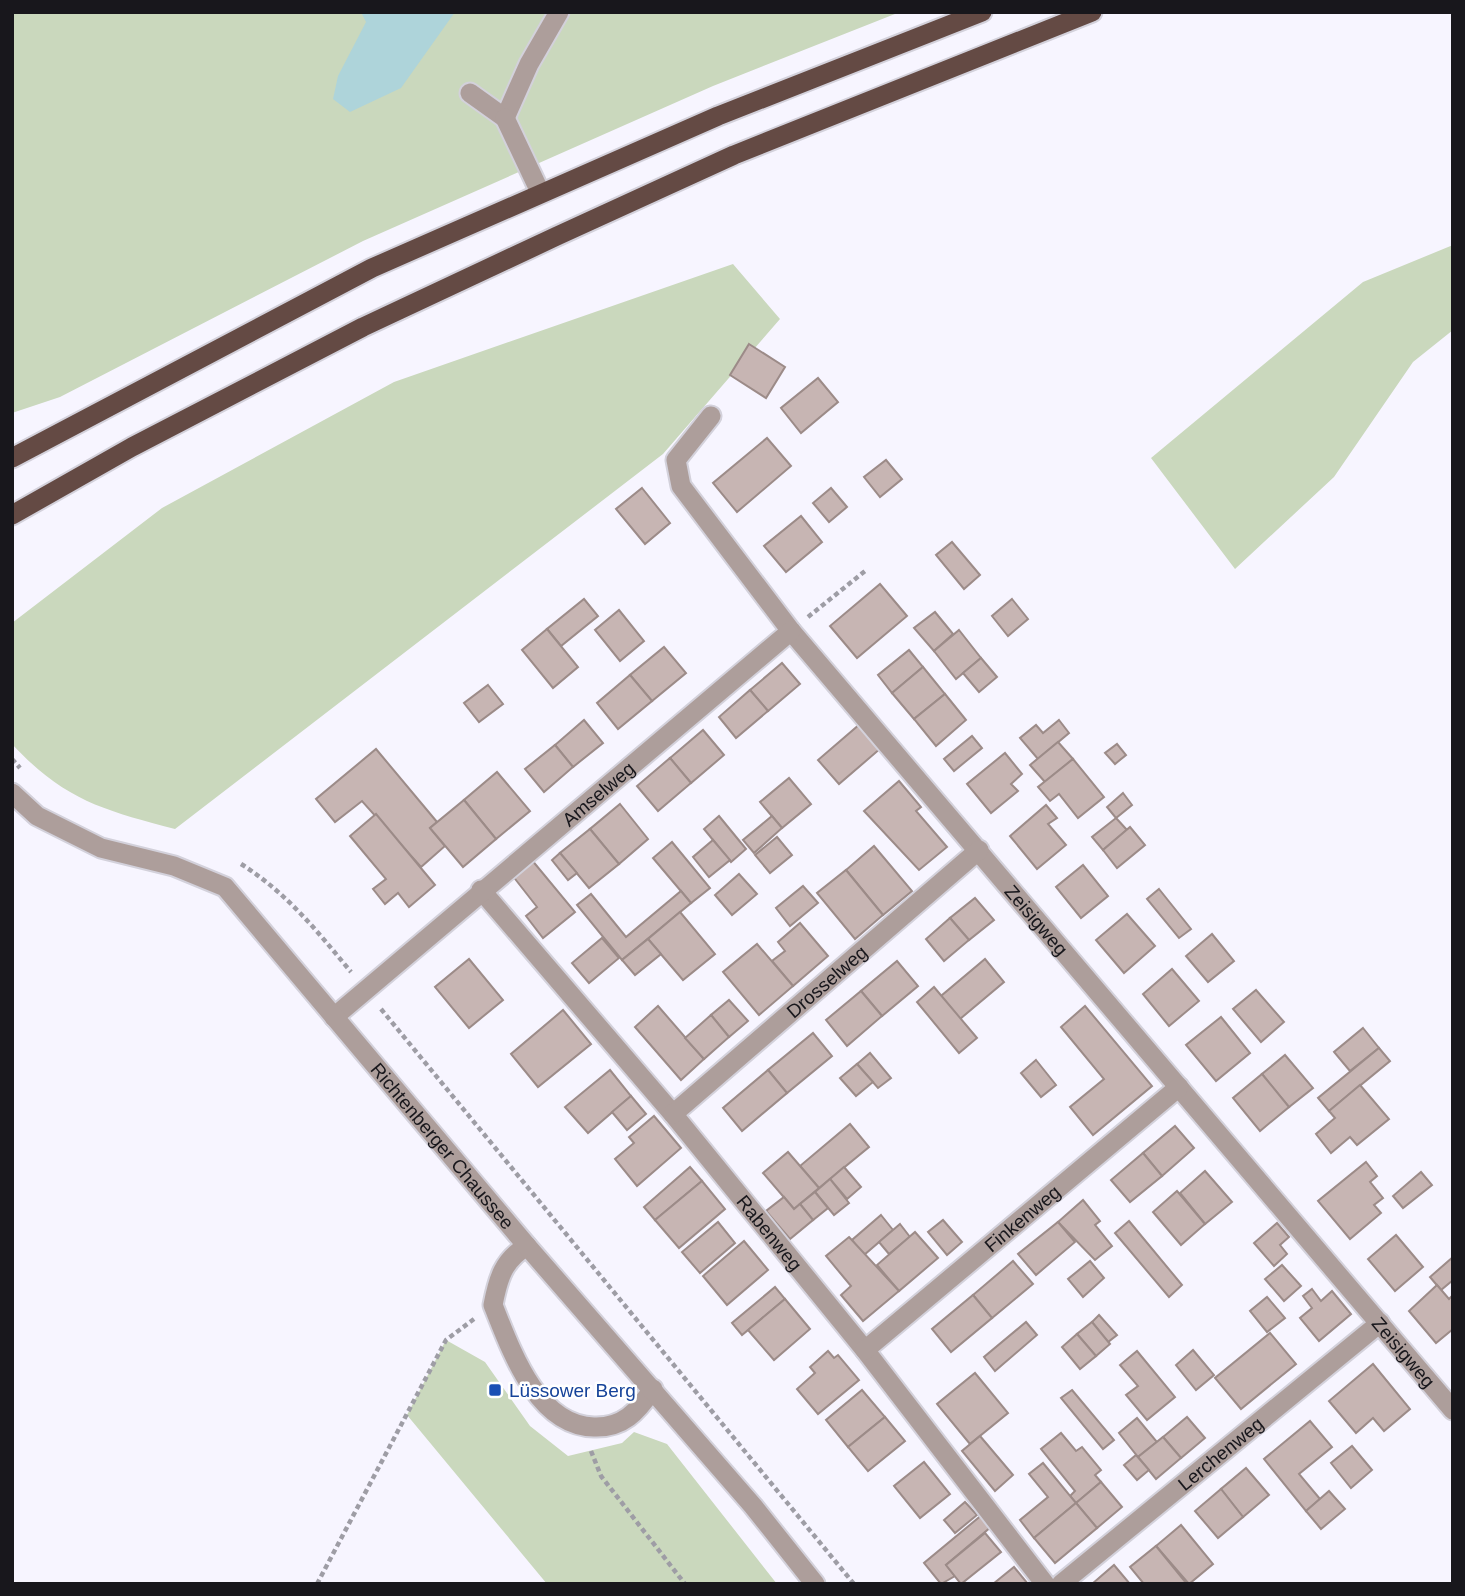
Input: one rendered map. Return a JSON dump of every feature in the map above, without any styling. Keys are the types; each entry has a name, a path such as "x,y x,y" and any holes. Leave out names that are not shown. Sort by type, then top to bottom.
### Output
{"highway":[{"path":"12,458 372,268 718,116 982,12"},
{"path":"12,515 132,447 363,327 557,236 734,155 1092,12"}],"street":[{"path":"505,118 529,64 559,12"},
{"path":"470,93 505,118 540,192"},
{"name":"Zeisigweg","path":"711,416 676,460 681,486 791,631 1453,1410"},
{"name":"Amselweg","path":"334,1017 481,890 791,631"},
{"name":"Richtenberger Chaussee","path":"12,793 37,816 101,848 174,866 225,887 527,1246 754,1506 815,1584"},
{"name":"Drosselweg","path":"673,1114 979,850"},
{"name":"Rabenweg","path":"481,890 673,1114 865,1350 1045,1584"},
{"name":"Finkenweg","path":"865,1350 1179,1087"},
{"path":"527,1246 513,1254 503,1267 494,1305 536,1393 556,1415 580,1427 611,1428 636,1414 653,1389"},
{"name":"Lerchenweg","path":"1061,1584 1380,1323"}],"path":[{"path":"791,631 864,571"},
{"path":"317,1584 446,1340 494,1305"},
{"path":"580,1427 601,1476 685,1584"}],"green space":[{"path":"12,12 900,12 713,86 363,241 60,397 12,413"},
{"path":"1453,245 1453,330 1413,362 1334,477 1235,569 1151,458 1363,282"},
{"path":"733,264 780,319 663,454 175,829 126,816 86,800 49,778 12,744 12,623 162,508 394,382"},
{"path":"446,1340 485,1362 530,1426 568,1456 622,1443 634,1432 667,1444 777,1584 547,1584 407,1415"}],"water":[{"path":"361,12 455,12 401,88 350,112 333,99 338,76 366,22"}],"building":[{"path":"749,344 785,367 766,398 730,375"},
{"path":"818,378 838,402 801,433 781,408"},
{"path":"767,438 791,466 737,512 713,483"},
{"path":"886,460 902,479 880,497 864,477"},
{"path":"642,488 670,523 645,544 616,509"},
{"path":"831,488 847,507 829,522 813,503"},
{"path":"801,516 822,542 786,572 764,546"},
{"path":"952,542 980,575 964,589 936,555"},
{"path":"880,584 907,616 857,658 830,626"},
{"path":"584,599 598,616 561,646 547,629"},
{"path":"1012,599 1028,619 1008,636 992,616"},
{"path":"619,610 644,641 620,661 595,630"},
{"path":"935,612 953,634 934,651 914,628"},
{"path":"547,629 578,667 553,688 522,650"},
{"path":"959,630 981,658 956,679 934,651"},
{"path":"664,647 686,673 652,701 630,675"},
{"path":"909,650 923,667 892,693 878,675"},
{"path":"981,658 997,677 979,692 963,673"},
{"path":"782,663 800,684 768,711 750,690"},
{"path":"923,667 945,694 914,719 892,693"},
{"path":"630,675 652,701 618,729 597,703"},
{"path":"488,685 503,704 479,722 464,703"},
{"path":"750,690 768,711 736,738 719,717"},
{"path":"945,694 966,720 936,746 914,719"},
{"path":"584,720 603,743 573,767 555,745"},
{"path":"1059,720 1069,733 1038,759 1020,738 1036,725 1043,733"},
{"path":"860,724 881,748 839,784 818,760"},
{"path":"703,730 724,755 691,783 670,758"},
{"path":"972,736 982,748 954,771 944,759"},
{"path":"1058,742 1073,759 1045,782 1030,765"},
{"path":"1117,744 1126,755 1115,764 1105,753"},
{"path":"555,745 573,767 544,792 525,769"},
{"path":"376,749 437,822 430,828 445,846 421,867 362,801 335,822 316,799"},
{"path":"1005,753 1022,774 1011,784 1018,791 991,813 967,784"},
{"path":"670,758 691,783 658,811 637,786"},
{"path":"1073,759 1104,797 1078,818 1059,794 1050,801 1038,787"},
{"path":"497,772 530,811 496,839 464,800"},
{"path":"789,778 811,804 782,828 760,802"},
{"path":"899,781 921,807 916,811 947,847 919,870 864,811"},
{"path":"1123,793 1132,805 1116,818 1107,807"},
{"path":"464,800 496,839 463,867 430,828"},
{"path":"620,804 648,839 619,864 590,829"},
{"path":"1046,805 1057,818 1048,824 1066,845 1037,869 1010,836"},
{"path":"376,814 435,885 409,907 398,893 385,904 373,889 386,879 350,836"},
{"path":"719,816 746,849 731,862 704,829"},
{"path":"772,816 782,828 754,853 743,840"},
{"path":"1116,818 1127,830 1103,850 1092,837"},
{"path":"1130,827 1145,845 1117,868 1103,850"},
{"path":"590,829 619,864 589,888 560,853"},
{"path":"777,837 792,855 770,873 755,855"},
{"path":"713,840 730,860 709,877 693,857"},
{"path":"672,842 710,888 691,903 653,858"},
{"path":"874,846 912,891 883,915 846,870"},
{"path":"560,853 577,873 568,880 552,860"},
{"path":"531,859 575,912 543,938 526,916 537,907 512,875"},
{"path":"1083,865 1108,896 1081,918 1056,887"},
{"path":"846,870 883,915 855,939 817,893"},
{"path":"739,874 757,894 732,915 715,895"},
{"path":"803,886 818,903 790,926 776,908"},
{"path":"1159,889 1191,929 1179,938 1147,899"},
{"path":"681,891 691,903 622,960 577,905 591,894 626,937"},
{"path":"975,898 994,920 969,940 950,918"},
{"path":"680,912 715,954 683,980 648,939"},
{"path":"1127,914 1155,946 1124,973 1096,940"},
{"path":"950,918 969,940 944,961 926,939"},
{"path":"800,923 828,956 793,986 772,961 785,951 778,942"},
{"path":"1212,934 1234,961 1208,982 1186,956"},
{"path":"602,938 619,958 589,983 572,963"},
{"path":"648,939 661,954 635,975 622,960"},
{"path":"757,944 793,986 759,1015 723,972"},
{"path":"469,959 503,1000 469,1028 435,987"},
{"path":"985,959 1004,982 960,1019 941,996"},
{"path":"897,961 918,986 882,1016 861,991"},
{"path":"1172,969 1199,1001 1169,1026 1143,994"},
{"path":"934,987 977,1038 959,1053 917,1002"},
{"path":"1256,990 1284,1022 1261,1042 1233,1009"},
{"path":"861,991 882,1016 847,1046 826,1020"},
{"path":"729,1000 748,1021 729,1037 711,1015"},
{"path":"658,1006 704,1059 681,1080 635,1027"},
{"path":"1085,1006 1152,1086 1093,1135 1070,1107 1104,1079 1061,1027"},
{"path":"563,1010 591,1044 538,1087 511,1054"},
{"path":"711,1015 729,1037 704,1059 685,1038"},
{"path":"1221,1017 1250,1053 1216,1081 1186,1045"},
{"path":"1363,1028 1379,1048 1350,1071 1334,1052"},
{"path":"813,1033 832,1056 787,1093 768,1070"},
{"path":"1379,1048 1390,1061 1329,1111 1318,1098"},
{"path":"870,1053 891,1078 878,1088 857,1064"},
{"path":"1285,1055 1313,1088 1289,1107 1262,1074"},
{"path":"1036,1060 1056,1085 1041,1097 1021,1073"},
{"path":"857,1064 873,1082 856,1096 840,1078"},
{"path":"610,1070 631,1096 588,1133 565,1107"},
{"path":"768,1070 787,1093 742,1131 723,1108"},
{"path":"1262,1074 1289,1107 1260,1131 1233,1098"},
{"path":"1360,1085 1389,1119 1357,1145 1350,1137 1331,1153 1316,1134 1335,1118 1329,1111"},
{"path":"631,1096 646,1114 627,1130 612,1112"},
{"path":"654,1116 681,1148 637,1186 615,1159 634,1143 629,1137"},
{"path":"850,1124 869,1147 819,1188 800,1166"},
{"path":"1175,1126 1194,1148 1162,1176 1143,1153"},
{"path":"788,1152 819,1188 794,1209 763,1173"},
{"path":"1143,1153 1162,1176 1130,1202 1111,1180"},
{"path":"1366,1162 1377,1176 1370,1182 1383,1198 1374,1205 1381,1213 1350,1239 1318,1201"},
{"path":"690,1167 702,1181 655,1220 644,1207"},
{"path":"844,1167 861,1187 847,1199 830,1179"},
{"path":"1205,1171 1232,1202 1205,1224 1180,1193"},
{"path":"1421,1172 1432,1185 1403,1208 1393,1196"},
{"path":"830,1179 849,1203 834,1215 815,1192"},
{"path":"702,1181 725,1209 679,1248 655,1220"},
{"path":"1177,1191 1205,1224 1181,1245 1153,1212"},
{"path":"815,1192 828,1208 813,1220 800,1204"},
{"path":"784,1197 794,1209 800,1204 813,1220 790,1239 766,1211"},
{"path":"1083,1200 1100,1221 1095,1225 1112,1246 1095,1260 1058,1222"},
{"path":"881,1215 893,1230 864,1255 852,1240"},
{"path":"943,1220 962,1242 947,1255 928,1232"},
{"path":"1129,1221 1182,1285 1169,1297 1115,1233"},
{"path":"718,1222 735,1243 700,1273 682,1252"},
{"path":"1058,1222 1075,1242 1036,1275 1018,1254"},
{"path":"1277,1223 1289,1237 1280,1245 1287,1254 1274,1266 1254,1243"},
{"path":"900,1224 910,1237 889,1254 879,1242"},
{"path":"915,1232 938,1258 899,1291 877,1265"},
{"path":"1396,1235 1423,1267 1395,1291 1368,1259"},
{"path":"849,1237 899,1291 863,1321 841,1295 851,1286 826,1256"},
{"path":"744,1241 768,1270 727,1305 703,1276"},
{"path":"1453,1257 1453,1280 1441,1290 1430,1277"},
{"path":"1013,1261 1033,1284 992,1318 973,1295"},
{"path":"1090,1261 1104,1278 1083,1297 1068,1279"},
{"path":"1282,1265 1301,1286 1284,1301 1265,1279"},
{"path":"1437,1285 1449,1299 1453,1295 1453,1329 1436,1343 1409,1311"},
{"path":"775,1287 785,1299 742,1335 732,1323"},
{"path":"1312,1289 1321,1301 1332,1291 1351,1314 1319,1341 1300,1318 1312,1308 1303,1296"},
{"path":"973,1295 992,1318 951,1352 932,1329"},
{"path":"1267,1297 1285,1318 1267,1332 1250,1311"},
{"path":"785,1299 810,1329 774,1360 748,1330"},
{"path":"1099,1315 1117,1335 1108,1342 1092,1322"},
{"path":"1026,1322 1037,1335 995,1371 984,1357"},
{"path":"1092,1322 1110,1344 1096,1356 1077,1334"},
{"path":"1270,1333 1296,1364 1241,1409 1215,1378"},
{"path":"1077,1334 1096,1356 1080,1369 1062,1347"},
{"path":"1193,1350 1214,1375 1196,1390 1176,1365"},
{"path":"828,1351 834,1358 838,1355 859,1380 818,1414 797,1389 815,1373 810,1367"},
{"path":"1137,1351 1175,1397 1147,1420 1126,1395 1138,1386 1120,1365"},
{"path":"1373,1364 1410,1409 1384,1431 1373,1418 1356,1433 1329,1401"},
{"path":"975,1373 1008,1413 970,1444 937,1404"},
{"path":"862,1390 885,1417 848,1447 826,1420"},
{"path":"1072,1390 1114,1440 1103,1449 1061,1398"},
{"path":"885,1417 905,1441 868,1471 848,1447"},
{"path":"1187,1417 1205,1438 1181,1458 1163,1437"},
{"path":"1137,1418 1157,1442 1138,1457 1119,1433"},
{"path":"1310,1421 1332,1447 1299,1474 1320,1499 1306,1511 1264,1459"},
{"path":"1061,1433 1076,1451 1082,1447 1101,1470 1095,1475 1101,1482 1076,1503 1070,1496 1075,1491 1041,1449"},
{"path":"980,1436 1013,1475 995,1491 962,1451"},
{"path":"1163,1437 1181,1458 1156,1479 1138,1457"},
{"path":"1352,1446 1372,1470 1351,1488 1331,1463"},
{"path":"1136,1455 1149,1470 1137,1480 1124,1465"},
{"path":"924,1462 950,1494 920,1518 894,1486"},
{"path":"1043,1463 1076,1503 1034,1538 1020,1520 1048,1497 1029,1474"},
{"path":"1246,1468 1269,1495 1243,1517 1221,1489"},
{"path":"1101,1482 1122,1507 1097,1528 1076,1503"},
{"path":"1221,1489 1243,1517 1218,1538 1195,1511"},
{"path":"1329,1491 1345,1509 1321,1529 1306,1511"},
{"path":"965,1502 977,1515 955,1533 944,1520"},
{"path":"1076,1503 1097,1528 1055,1563 1034,1538"},
{"path":"983,1514 992,1526 946,1565 955,1576 941,1584 924,1563"},
{"path":"1181,1525 1213,1564 1189,1584 1156,1546"},
{"path":"985,1533 1001,1552 961,1584 946,1565"},
{"path":"1156,1546 1187,1584 1144,1584 1130,1567"},
{"path":"1114,1565 1130,1584 1092,1584"},
{"path":"1014,1567 1028,1584 993,1584"}],"place":[{"name":"Lüssower Berg","path":"495,1390"}]}
